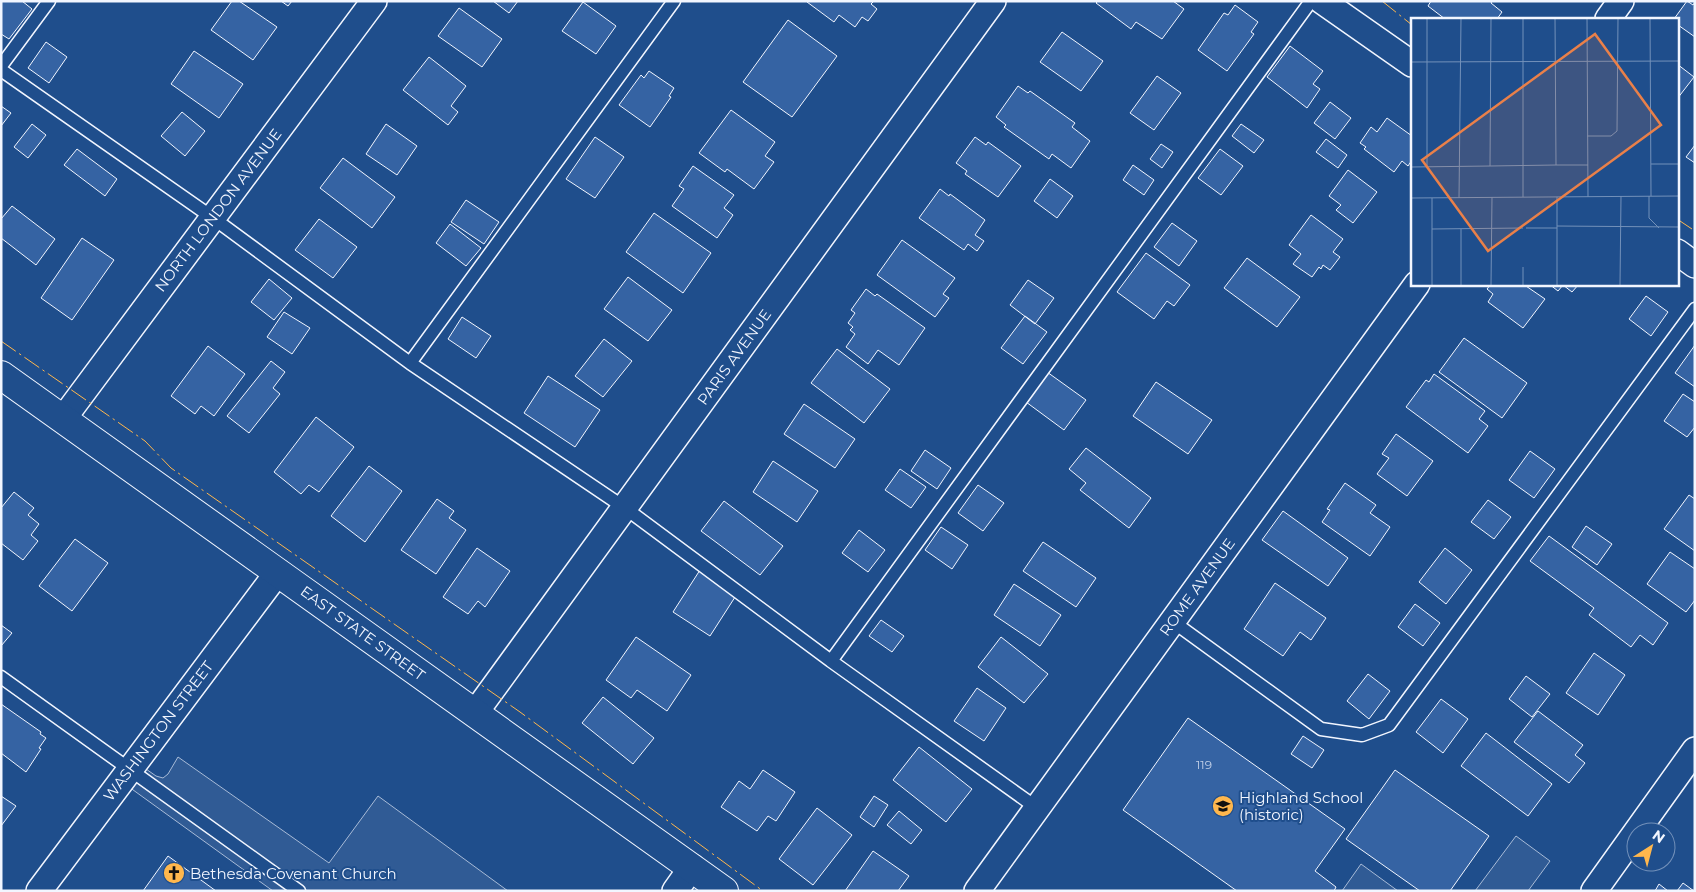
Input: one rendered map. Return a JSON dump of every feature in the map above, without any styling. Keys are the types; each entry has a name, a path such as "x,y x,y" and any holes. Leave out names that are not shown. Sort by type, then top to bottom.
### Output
{"main road":[{"name":"EAST STATE STREET","path":"1,375 724,891"}],"street":[{"name":"NORTH LONDON AVENUE","path":"63,418 374,1"},
{"name":"PARIS AVENUE","path":"475,713 993,1"},
{"path":"1322,1 1411,63"},
{"path":"1609,18 1621,1"},
{"path":"1678,253 1695,265"},
{"name":"ROME AVENUE","path":"977,891 1416,285"},
{"name":"WASHINGTON STREET","path":"39,891 278,572"},
{"path":"1594,891 1695,750"},
{"path":"675,891 692,867"}],"lane":[{"path":"49,1 1,68 213,218 410,363 624,508 1037,808"},
{"path":"410,363 674,1"},
{"path":"831,660 1311,1"},
{"path":"1172,621 1321,729 1362,735 1389,726 1695,309"},
{"path":"1,677 299,891"}],"shaded area":[{"path":"178,757 329,863 378,796 508,891 273,891 129,787 146,769 156,776 163,778 168,774"},
{"path":"1516,836 1550,861 1528,891 1475,891"},
{"path":"1361,864 1398,891 1342,891"}],"building":[{"path":"1,1 22,1 32,9 9,39 1,34"},
{"path":"232,1 239,1 277,27 253,60 211,30"},
{"path":"281,1 292,1 288,6"},
{"path":"493,1 518,1 509,13"},
{"path":"807,1 874,1 871,4 877,9 868,21 862,17 855,27 839,15 834,22"},
{"path":"1098,1 1173,1 1184,9 1162,39 1136,22 1131,29 1096,3"},
{"path":"1431,1 1492,1 1491,3 1502,12 1498,18 1444,18 1428,6"},
{"path":"1687,1 1693,5 1695,2 1695,37 1678,25 1680,23 1678,22 1678,18 1675,18"},
{"path":"583,2 616,26 596,54 562,31"},
{"path":"1235,5 1258,22 1251,32 1254,34 1227,71 1198,50 1224,13 1228,15"},
{"path":"459,8 502,39 482,67 438,36"},
{"path":"788,20 837,56 792,117 743,82"},
{"path":"1062,32 1103,61 1081,91 1040,62"},
{"path":"46,42 67,57 49,83 28,68"},
{"path":"1290,46 1323,71 1313,84 1320,89 1307,108 1267,77"},
{"path":"194,51 243,84 219,118 171,84"},
{"path":"429,57 466,86 451,106 458,112 448,125 403,90"},
{"path":"1678,65 1694,77 1678,98"},
{"path":"649,71 674,88 669,96 671,97 650,127 619,105 641,75 644,78"},
{"path":"1157,76 1181,93 1154,130 1130,113"},
{"path":"1018,86 1028,93 1030,91 1075,123 1072,127 1090,141 1071,168 1052,154 1049,159 1004,127 1006,125 996,117"},
{"path":"1330,102 1351,118 1335,139 1314,123"},
{"path":"1,106 11,113 1,126"},
{"path":"731,110 775,142 765,156 774,162 754,189 727,169 725,172 699,153"},
{"path":"182,112 205,131 185,156 161,136"},
{"path":"1387,118 1411,135 1411,162 1408,166 1402,161 1394,172 1364,149 1366,147 1360,143 1371,127 1377,132"},
{"path":"32,124 46,135 28,158 14,147"},
{"path":"386,124 417,146 397,175 366,154"},
{"path":"1241,124 1264,140 1254,153 1232,136"},
{"path":"595,137 624,157 595,198 566,179"},
{"path":"975,137 986,145 988,142 1021,166 998,197 965,174 967,171 956,163"},
{"path":"1326,139 1347,155 1338,168 1316,152"},
{"path":"1161,144 1173,152 1162,168 1150,159"},
{"path":"1695,145 1695,163 1686,157"},
{"path":"77,149 117,179 105,196 64,165"},
{"path":"1220,149 1243,166 1221,195 1198,178"},
{"path":"343,158 395,197 372,228 320,188"},
{"path":"1133,165 1154,180 1144,195 1123,180"},
{"path":"693,166 734,195 724,208 733,215 717,238 672,206 684,189 679,186"},
{"path":"1348,170 1377,192 1353,223 1336,210 1341,205 1329,196"},
{"path":"1050,179 1073,196 1057,218 1034,201"},
{"path":"940,189 949,196 950,194 985,220 975,235 984,241 977,251 968,244 964,250 919,218"},
{"path":"466,200 499,222 484,244 451,222"},
{"path":"12,206 55,239 36,265 1,238 1,219"},
{"path":"654,213 711,253 683,293 626,252"},
{"path":"1311,215 1343,239 1333,252 1340,257 1330,270 1323,265 1321,269 1319,267 1312,277 1293,264 1301,254 1289,245"},
{"path":"319,219 357,247 333,278 295,250"},
{"path":"1172,223 1197,241 1179,266 1154,247"},
{"path":"450,224 481,248 466,266 436,243"},
{"path":"82,238 114,260 72,320 41,298"},
{"path":"902,240 955,278 943,294 949,298 935,317 877,275"},
{"path":"1146,253 1190,285 1174,306 1167,301 1154,319 1117,292"},
{"path":"1247,258 1300,297 1277,327 1224,288"},
{"path":"628,277 672,310 648,341 604,309"},
{"path":"269,279 292,298 274,320 251,302"},
{"path":"1028,280 1054,298 1035,324 1010,305"},
{"path":"1490,285 1524,285 1545,299 1523,328 1488,302 1493,294 1487,289"},
{"path":"1550,285 1563,285 1558,291"},
{"path":"1563,285 1578,285 1572,292"},
{"path":"866,289 875,296 877,294 925,328 899,365 878,350 868,364 846,347 855,334 850,330 853,327 848,323 855,313 851,310"},
{"path":"1646,296 1668,312 1651,336 1629,319"},
{"path":"284,312 310,328 292,354 267,337"},
{"path":"1025,316 1047,332 1023,364 1001,348"},
{"path":"462,317 491,336 476,358 448,339"},
{"path":"1464,338 1527,383 1502,418 1439,372"},
{"path":"604,339 632,361 603,397 575,376"},
{"path":"1695,345 1695,387 1675,373"},
{"path":"208,346 245,374 214,416 201,406 195,414 171,396"},
{"path":"837,349 890,389 864,423 811,383"},
{"path":"271,361 285,372 273,388 280,394 249,433 227,416"},
{"path":"1047,372 1086,400 1064,430 1026,402"},
{"path":"1434,374 1485,411 1479,419 1488,426 1468,453 1406,407 1426,380 1429,382"},
{"path":"548,376 600,410 575,447 524,413"},
{"path":"1156,382 1212,420 1188,454 1133,416"},
{"path":"1683,394 1695,402 1695,427 1687,437 1664,421"},
{"path":"804,404 855,439 835,468 784,434"},
{"path":"316,417 354,447 319,492 309,485 301,494 274,472"},
{"path":"1396,434 1433,461 1407,496 1377,474 1389,458 1382,454"},
{"path":"1086,448 1151,498 1129,528 1080,490 1086,483 1069,469"},
{"path":"925,450 951,468 937,489 911,471"},
{"path":"1530,451 1555,469 1534,498 1509,480"},
{"path":"773,461 818,491 797,522 753,492"},
{"path":"369,466 402,491 365,542 331,516"},
{"path":"900,469 926,487 911,508 885,490"},
{"path":"1345,483 1376,505 1370,513 1390,527 1370,556 1322,522 1330,510 1327,509"},
{"path":"978,485 1004,503 983,531 958,513"},
{"path":"14,492 34,508 28,515 39,524 31,535 38,541 23,560 1,543 1,508"},
{"path":"1689,495 1695,499 1695,551 1664,529"},
{"path":"437,499 454,511 449,518 466,530 436,574 401,550"},
{"path":"1488,500 1511,517 1494,539 1471,522"},
{"path":"724,501 783,546 760,575 701,531"},
{"path":"1283,511 1348,558 1328,586 1262,540"},
{"path":"1586,526 1612,544 1597,565 1572,547"},
{"path":"941,527 968,545 952,569 925,550"},
{"path":"859,530 885,550 868,572 842,553"},
{"path":"1549,536 1668,623 1653,645 1640,635 1631,647 1589,615 1594,608 1530,561"},
{"path":"75,539 108,563 72,611 39,586"},
{"path":"1043,542 1096,578 1076,607 1023,571"},
{"path":"477,548 510,571 485,607 478,601 468,614 443,597"},
{"path":"1445,548 1472,570 1446,604 1419,582"},
{"path":"1670,552 1695,569 1695,600 1686,612 1647,584"},
{"path":"700,570 737,594 710,636 673,612"},
{"path":"1275,583 1326,618 1311,640 1300,632 1283,656 1244,629"},
{"path":"1014,584 1061,615 1040,646 994,615"},
{"path":"1415,604 1440,623 1423,646 1398,627"},
{"path":"881,620 904,636 892,652 869,636"},
{"path":"1,625 12,633 1,646"},
{"path":"636,637 691,675 667,711 637,690 631,698 606,680"},
{"path":"1001,637 1048,674 1024,703 978,667"},
{"path":"1594,653 1625,675 1598,715 1566,693"},
{"path":"1368,674 1390,691 1369,719 1347,701"},
{"path":"1526,676 1550,694 1532,717 1509,699"},
{"path":"977,688 1006,708 984,741 954,721"},
{"path":"603,697 654,738 633,764 582,723"},
{"path":"1441,699 1468,719 1443,753 1416,732"},
{"path":"1,704 41,732 40,734 46,738 26,772 1,753"},
{"path":"1538,711 1583,745 1575,755 1585,763 1569,783 1514,742"},
{"path":"1188,718 1345,829 1315,871 1336,887 1334,891 1237,891 1123,810"},
{"path":"1486,733 1552,784 1528,816 1461,766"},
{"path":"1303,736 1324,750 1312,768 1291,754"},
{"path":"919,747 972,789 946,822 893,780"},
{"path":"763,770 795,792 776,821 768,816 757,831 721,807 739,781 750,789"},
{"path":"1395,770 1489,836 1450,891 1420,891 1346,839"},
{"path":"1,796 16,806 1,826"},
{"path":"874,796 888,805 874,827 860,817"},
{"path":"817,808 852,835 813,885 779,859"},
{"path":"899,811 922,830 911,844 887,825"},
{"path":"873,851 909,876 898,891 845,891"},
{"name":"Bethesda Covenant Church","path":"168,856 216,891 143,891"},
{"path":"1683,883 1694,891 1677,891"},
{"path":"1659,884 1668,891 1655,891"}],"power":[{"path":"1382,1 1411,24"},
{"path":"1678,220 1695,231"},
{"path":"1,341 145,441 171,468 520,712 763,891"}],"place":[{"name":"Highland School (historic)","path":"1223,806"},
{"name":"Bethesda Covenant Church","path":"174,873"}]}
